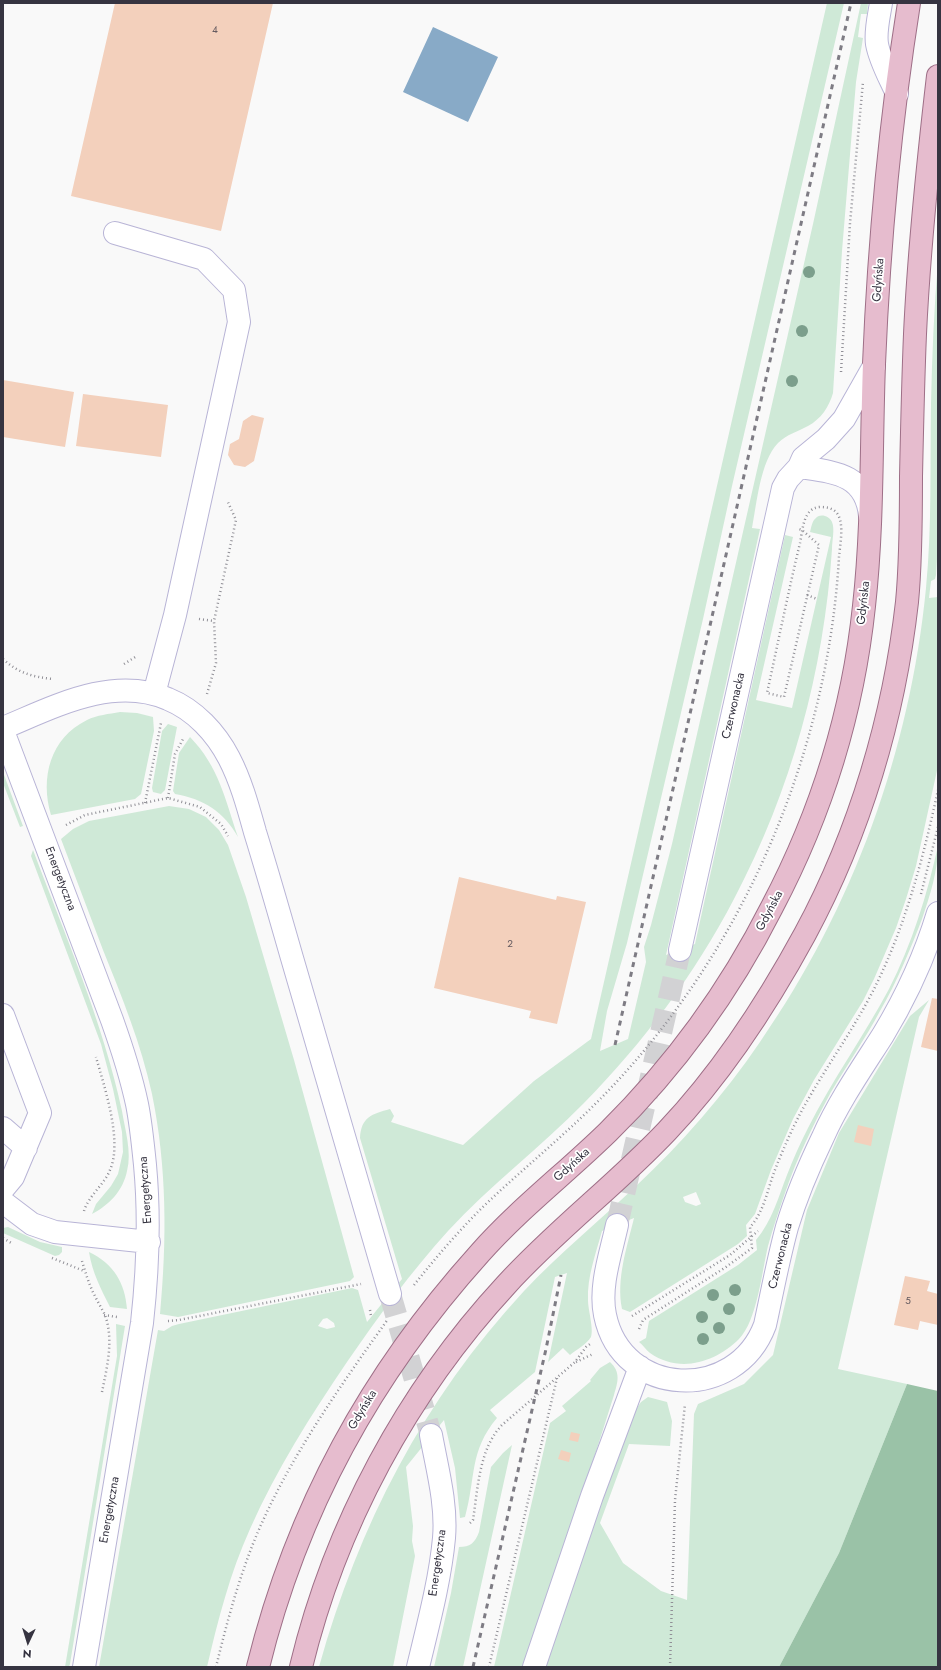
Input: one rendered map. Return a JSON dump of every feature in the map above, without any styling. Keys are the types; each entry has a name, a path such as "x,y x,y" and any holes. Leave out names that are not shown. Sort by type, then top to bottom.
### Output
{"main road":[{"name":"Gdyńska","path":"258,1667 278,1597 310,1510 366,1403 402,1348 483,1249 516,1216 611,1129 672,1061 719,998 747,954 771,911 812,820 842,727 858,655 864,607 870,516 874,366 885,192 909,3"},
{"path":"300,1667 318,1606 345,1535 377,1468 401,1425 469,1328 506,1284 540,1250 615,1183 667,1131 714,1075 744,1035 783,973 818,907 848,840 872,770 885,723 907,602 911,537 915,330 926,181 938,76"}],"street":[{"path":"880,3 876,36 877,44 880,56 897,94"},
{"path":"115,233 204,259 234,290 239,322 175,614 162,697"},
{"name":"Czerwonacka","path":"680,950 780,500 791,474 799,467 803,458 826,439 844,419 874,366"},
{"path":"799,467 840,474 853,481 867,502 870,516"},
{"name":"Energetyczna","path":"84,1667 142,1322 147,1281 149,1242 148,1193 137,1106 126,1059 44,836 3,730 73,700 103,692 128,690 162,697 194,715 214,734 229,758 241,786 273,889 391,1303"},
{"name":"Czerwonacka","path":"617,1225 604,1290 605,1314 610,1330 617,1344 630,1359 662,1378 688,1382 717,1375 744,1357 761,1336 765,1325 787,1228 823,1136 838,1108 883,1035 904,996 922,957 938,913"},
{"path":"3,1015 40,1113 4,1203 32,1224 56,1232 149,1242"},
{"path":"3,1128 26,1148"},
{"path":"534,1667 592,1496 640,1366"},
{"name":"Energetyczna","path":"418,1667 436,1586 444,1537 444,1506 431,1435"}],"path":[{"path":"840,378 850,223 863,79"},
{"path":"168,798 175,754 194,715 208,692 216,663 214,621 236,520 227,499"},
{"path":"411,1289 455,1237 487,1203 587,1112 641,1053 672,1014 696,979 741,904 761,864 796,779 808,738 828,654 838,574 841,536 840,519 837,513 831,509 817,507 811,510 807,515 802,530 767,693 784,697 819,545 802,530 797,529"},
{"path":"807,595 817,599"},
{"path":"175,614 214,621"},
{"path":"123,666 142,653"},
{"path":"3,659 12,667 24,673 40,678 57,679"},
{"path":"144,803 161,721 162,697"},
{"path":"638,1332 643,1320 726,1267 752,1248 750,1227 755,1222 761,1210 776,1167 794,1127 816,1086 860,1016 893,947 903,921 921,863 938,790"},
{"path":"44,836 85,815 168,798 200,807 222,824 232,843"},
{"path":"920,897 938,827"},
{"path":"632,1316 730,1255 760,1229"},
{"path":"179,1320 363,1283 365,1290"},
{"path":"368,1303 372,1316"},
{"path":"216,1667 240,1580 257,1534 282,1484 391,1303"},
{"path":"444,1537 452,1535 473,1520 484,1457 497,1429 575,1362 586,1347 596,1340"},
{"path":"575,1362 593,1354 597,1355"},
{"path":"489,1667 557,1378"},
{"path":"670,1667 675,1500 688,1382"}],"green space":[{"path":"827,3 844,3 732,486 703,619 627,943 607,1011 600,1051 628,1039 646,962 644,947 672,844 813,224 861,3 868,3 867,14 861,14 858,37 863,38 856,82 842,251 833,393 827,408 817,420 785,437 778,443 772,451 763,472 752,528 760,529 666,955 695,944 785,535 793,537 756,700 792,708 831,537 810,532 812,523 817,517 821,515 826,516 832,522 833,535 828,595 813,685 788,773 754,858 719,927 685,981 647,1032 606,1080 567,1120 481,1198 448,1231 395,1295 347,1362 295,1443 260,1507 236,1563 225,1597 207,1667 99,1667 158,1330 164,1331 179,1324 352,1288 358,1290 367,1322 402,1279 360,1138 365,1121 373,1115 390,1109 394,1116 391,1122 463,1145 534,1081 591,1039","holes":["327,1318 334,1323 335,1327 327,1329 318,1326 323,1319"]},
{"path":"938,261 938,543 936,575 935,579 931,581 929,598 938,597 938,766 916,866 896,928 874,979 863,1001 814,1080 793,1119 771,1170 755,1214 746,1225 747,1236 738,1244 630,1312 622,1309 620,1286 623,1263 634,1218 602,1231 592,1265 588,1291 592,1329 591,1337 570,1355 563,1348 548,1362 567,1273 555,1277 535,1372 490,1410 497,1418 488,1430 477,1454 465,1517 460,1518 455,1468 444,1420 406,1467 413,1526 412,1541 415,1556 393,1667 319,1667 335,1615 375,1514 425,1420 455,1376 488,1333 524,1291 669,1154 732,1081 760,1042 793,991 823,937 849,882 872,826 891,768 906,709 918,649 928,565 931,386","holes":["696,1192 701,1204 696,1206 685,1202 683,1197"]},
{"path":"120,712 137,713 153,717 154,731 141,794 135,799 51,815 47,787 48,773 56,748 64,737 74,728 87,720"},
{"path":"168,724 177,727 165,790 161,794 153,792 152,788 162,731"},
{"path":"190,737 200,748 215,772 238,837 226,820 212,808 195,799 175,794 173,791 179,753"},
{"path":"3,772 23,826 20,827 3,783"},
{"path":"169,806 189,809 206,817 219,830 228,845 246,897 294,1060 354,1277 350,1281 178,1317 160,1314 164,1259 163,1176 157,1121 148,1075 117,985 61,839 73,829 89,821"},
{"path":"938,846 937,865 931,892 903,966 892,989 862,1042 824,1104 795,1167 768,1246 755,1308 745,1331 739,1339 720,1354 697,1362 685,1364 673,1363 650,1353 639,1342 646,1338 649,1321 738,1265 757,1250 756,1240 762,1233 770,1217 799,1146 817,1110 889,989 905,955 929,883"},
{"path":"33,850 70,946 105,1045 128,1141 128,1164 122,1185 119,1191 109,1202 92,1214 96,1204 111,1186 118,1174 123,1152 122,1132 113,1089 101,1044 31,856"},
{"path":"929,1000 919,1017 838,1369 907,1384 839,1553 779,1667 543,1667 632,1415 641,1402 648,1397 667,1402 672,1421 670,1446 629,1444 600,1523 623,1563 661,1591 687,1600 694,1414 698,1404 744,1384 773,1355 807,1210 839,1133 910,1016"},
{"path":"8,1227 40,1242 62,1247 62,1252 55,1256 3,1233 3,1228"},
{"path":"89,1252 105,1262 117,1275 124,1291 127,1309 110,1307 100,1287"},
{"path":"116,1324 125,1326 70,1664 69,1667 65,1667 117,1356"},
{"path":"610,1362 616,1370 618,1377 615,1390 526,1667 494,1667 550,1423 566,1411 562,1406 591,1381 590,1380 600,1368"},
{"path":"907,1384 938,1391 938,1667 779,1667 839,1553"},
{"path":"512,1445 463,1667 434,1667 451,1593 459,1547 472,1544 474,1542 479,1532 491,1467"}],"water":[{"path":"433,27 498,57 468,122 403,92"}],"building":[{"path":"115,3 273,3 221,231 71,196"},
{"path":"3,380 74,392 65,447 3,437"},
{"path":"83,394 168,405 161,457 76,446"},
{"path":"252,415 264,418 254,461 245,467 234,465 228,455 230,444 239,439 243,421"},
{"path":"459,877 556,900 557,896 586,902 557,1024 529,1018 531,1011 434,988"},
{"path":"932,998 938,999 938,1051 921,1047"},
{"path":"858,1125 874,1129 871,1146 854,1142"},
{"path":"905,1276 930,1281 927,1291 938,1294 938,1325 920,1321 918,1330 894,1325"},
{"path":"571,1432 580,1434 578,1442 569,1440"},
{"path":"561,1450 571,1453 569,1462 558,1459"}],"tunnel":[{"path":"617,1225 680,950"},
{"path":"390,1294 431,1435"}],"railway":[{"path":"615,1045 851,3"},
{"path":"473,1667 546,1349 561,1275"}]}
